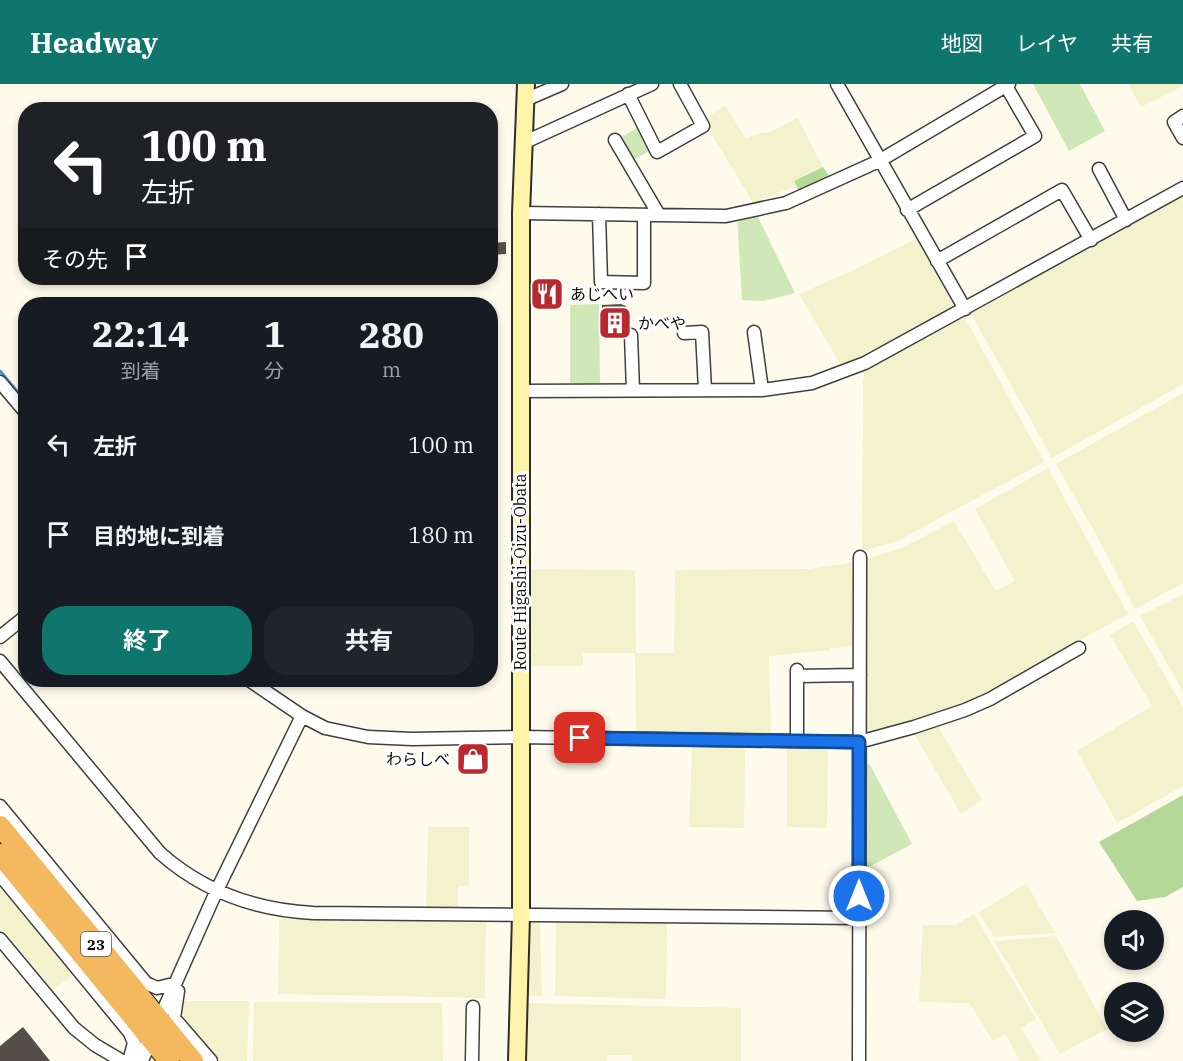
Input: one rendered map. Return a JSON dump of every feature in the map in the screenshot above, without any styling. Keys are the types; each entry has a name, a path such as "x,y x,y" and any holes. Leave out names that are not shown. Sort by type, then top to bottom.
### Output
{"highway":[{"name":"23","path":"0,826 154,1029 169,1061"},
{"name":"23","path":"0,854 154,1029 192,1061"}],"main road":[{"name":"Route Higashi-Oizu-Obata","path":"517,1061 520,915 521,213 525,92"}],"street":[{"path":"525,92 562,84"},
{"path":"523,143 652,84"},
{"path":"628,94 657,152 703,126 680,84"},
{"path":"837,84 964,309"},
{"path":"521,213 726,216 765,208 813,192 879,160 1008,85 1035,136 907,210"},
{"path":"1183,116 1174,122 1183,138"},
{"path":"615,141 659,215"},
{"path":"1099,169 1126,220"},
{"path":"520,391 762,390 812,383 865,363 1183,188"},
{"path":"937,261 1062,190 1091,240"},
{"path":"599,214 601,282 644,283 644,215"},
{"path":"684,333 702,332 705,390"},
{"path":"754,332 762,390"},
{"path":"631,335 633,390"},
{"path":"0,382 18,403"},
{"path":"859,1061 860,557"},
{"path":"0,637 18,622"},
{"path":"259,687 302,716 325,728 368,736 412,739 519,737 859,742 914,727 990,699 1079,648"},
{"path":"0,661 18,683"},
{"path":"797,741 797,673 860,675"},
{"path":"22,687 160,853 191,878 216,892 281,911 860,918"},
{"path":"140,1061 216,892 302,716"},
{"path":"0,806 146,983 157,988 168,985 178,991 174,1018 211,1061"},
{"path":"0,875 130,1033 134,1043 129,1061"},
{"path":"0,939 74,1028 95,1045 122,1061"},
{"path":"472,1061 473,1007"}],"shaded area":[{"path":"1128,84 1183,84 1183,86 1141,107"},
{"path":"725,105 746,139 756,134 770,132 798,118 823,167 794,181 795,186 763,199 755,206 703,120"},
{"path":"1183,189 1183,384 1052,458 970,312"},
{"path":"918,238 955,307 843,369 799,294"},
{"path":"964,316 1044,462 897,541 862,551 863,381 865,372 902,348"},
{"path":"1183,393 1183,583 1135,609 1056,464"},
{"path":"1048,468 1128,614 961,705 865,736 862,560 902,548 954,521 996,591 1015,581 975,509"},
{"path":"856,562 855,647 769,656 771,737 636,735 635,653 583,653 583,666 523,666 525,569 635,570 636,653 674,653 675,570 809,569"},
{"path":"1183,594 1183,691 1140,616"},
{"path":"1133,621 1183,707 1183,786 1117,823 1077,751 1152,706 1110,635"},
{"path":"937,725 982,800 961,814 913,732"},
{"path":"692,747 745,748 744,828 689,827"},
{"path":"787,747 828,747 827,828 787,827"},
{"path":"428,827 469,827 469,886 458,886 458,910 426,908"},
{"path":"0,883 75,974 53,990 0,926"},
{"path":"1026,883 1055,933 994,937 979,913"},
{"path":"974,914 1036,1019 1021,1028 1041,1061 1019,1061 1006,1035 993,1041 969,1003 919,1002 923,925 955,925"},
{"path":"279,915 347,920 486,918 485,998 278,994"},
{"path":"526,921 540,922 542,996 527,996"},
{"path":"556,921 667,922 666,999 555,996"},
{"path":"1056,936 1104,1024 1104,1031 1060,1054 994,941"},
{"path":"184,1001 249,1001 247,1061 220,1061 182,1014"},
{"path":"254,1002 442,1003 443,1061 253,1061"},
{"path":"525,1003 741,1008 741,1061 632,1061 631,1055 608,1055 607,1061 523,1061"}],"green space":[{"path":"1033,84 1080,84 1105,131 1069,151"},
{"path":"640,126 653,149 633,160 620,138"},
{"path":"823,167 831,179 800,193 794,181"},
{"path":"757,215 795,293 764,301 742,300 737,217"},
{"path":"599,304 600,383 570,383 570,305"},
{"path":"869,763 912,844 865,869 864,768"},
{"path":"1183,795 1183,887 1165,897 1137,901 1099,842"}],"building":[{"path":"498,242 506,242 506,254 498,254"},
{"name":"あじへい","path":"558,284 559,303 536,303 536,286"},
{"name":"かべや","path":"602,305 626,306 627,328 623,335 603,336"},
{"name":"わらしべ","path":"467,749 479,750 478,768 467,768"},
{"path":"23,1027 50,1061 0,1061 0,1046"}],"waterway":[{"path":"0,371 18,392"}],"place":[{"name":"あじへい","path":"547,294"},
{"name":"かべや","path":"615,323"},
{"name":"わらしべ","path":"473,759"}],"route":[{"path":"580,738 859,742 859,896"}]}
